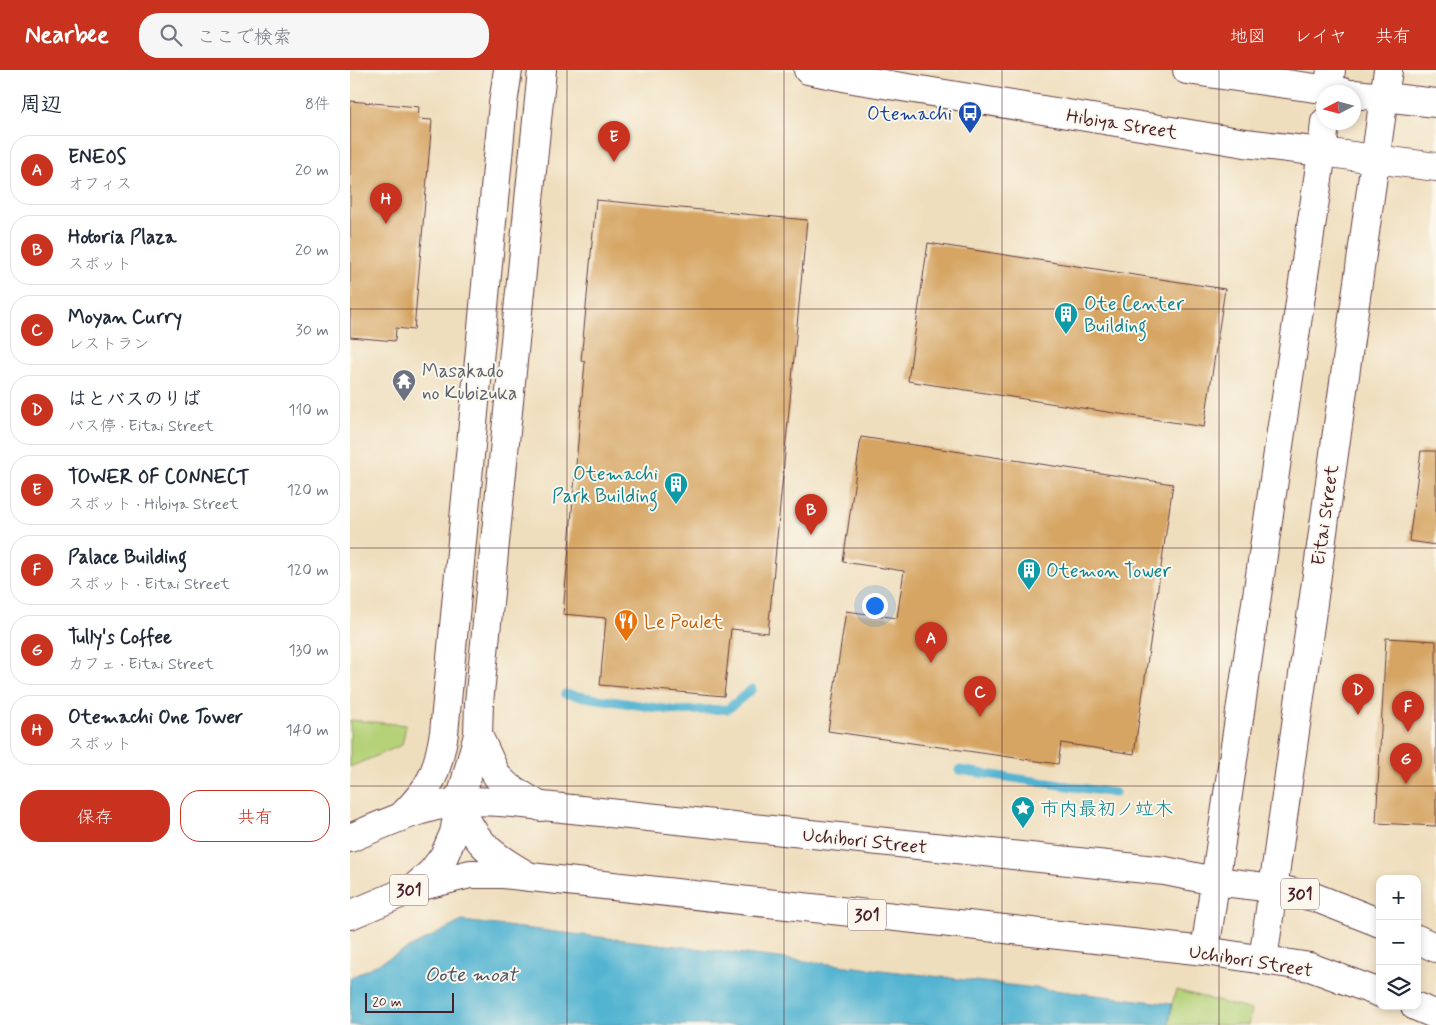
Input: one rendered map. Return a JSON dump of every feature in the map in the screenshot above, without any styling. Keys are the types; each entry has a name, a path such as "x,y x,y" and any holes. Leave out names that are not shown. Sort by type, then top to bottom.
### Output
{"main road":[{"path":"403,815 421,797 433,778 440,758 444,733 503,104 508,70"},
{"path":"414,888 432,872 444,856 454,833 460,802 478,735 479,703 542,70"},
{"name":"Hibiya Street","path":"808,70 1236,141 1436,167"},
{"path":"1187,70 1316,85"},
{"name":"Eitai Street","path":"1263,960 1388,70"},
{"path":"1361,93 1436,103"},
{"path":"1205,951 1324,130"},
{"path":"444,733 451,773 471,831 486,848 504,863 530,877"},
{"path":"478,735 497,776 507,786 541,807"},
{"name":"Uchibori Street","path":"350,838 403,815 460,802 514,803 1166,871 1215,881 1273,888 1323,899 1376,921"},
{"name":"Uchibori Street","path":"350,915 414,888 470,874 503,874 558,882 1205,951 1310,967 1376,992"},
{"path":"1421,942 1436,948"},
{"path":"1421,1009 1436,1016"}],"green space":[{"path":"350,720 406,725 402,745 350,767"},
{"path":"1176,990 1251,1010 1248,1025 1169,1025"}],"water":[{"name":"Oote moat","path":"462,921 1172,1004 1169,1025 350,1025 350,978"}],"building":[{"path":"350,101 419,107 418,119 432,120 414,330 396,328 395,341 350,337"},
{"name":"Otemachi Park Building","path":"596,200 807,220 768,633 731,629 724,696 600,685 606,618 563,614 585,362 581,361"},
{"name":"Ote Center Building","path":"928,243 1225,289 1204,427 908,381"},
{"name":"Otemon Tower","path":"861,437 1173,484 1134,754 1061,743 1058,764 828,731 846,611 897,618 904,571 843,562"},
{"path":"1421,451 1436,451 1436,545 1409,541"},
{"path":"1386,638 1436,641 1436,826 1376,823"}],"waterway":[{"path":"565,694 677,711 728,709 752,689"},
{"path":"959,770 1115,793"}],"place":[{"name":"Otemachi","path":"970,134"},
{"name":"TOWER OF CONNECT","path":"614,162"},
{"name":"Otemachi One Tower","path":"386,224"},
{"name":"Ote Center Building","path":"1066,335"},
{"name":"Masakado no Kubizuka","path":"404,402"},
{"name":"Otemachi Park Building","path":"676,505"},
{"name":"Hotoria Plaza","path":"811,535"},
{"name":"Otemon Tower","path":"1029,591"},
{"name":"Le Poulet","path":"626,642"},
{"name":"ENEOS","path":"931,663"},
{"name":"はとバスのりば","path":"1358,715"},
{"name":"Moyan Curry","path":"980,717"},
{"name":"Palace Building","path":"1408,732"},
{"name":"Tully's Coffee","path":"1406,784"},
{"name":"市内最初ノ竝木","path":"1023,829"}]}
